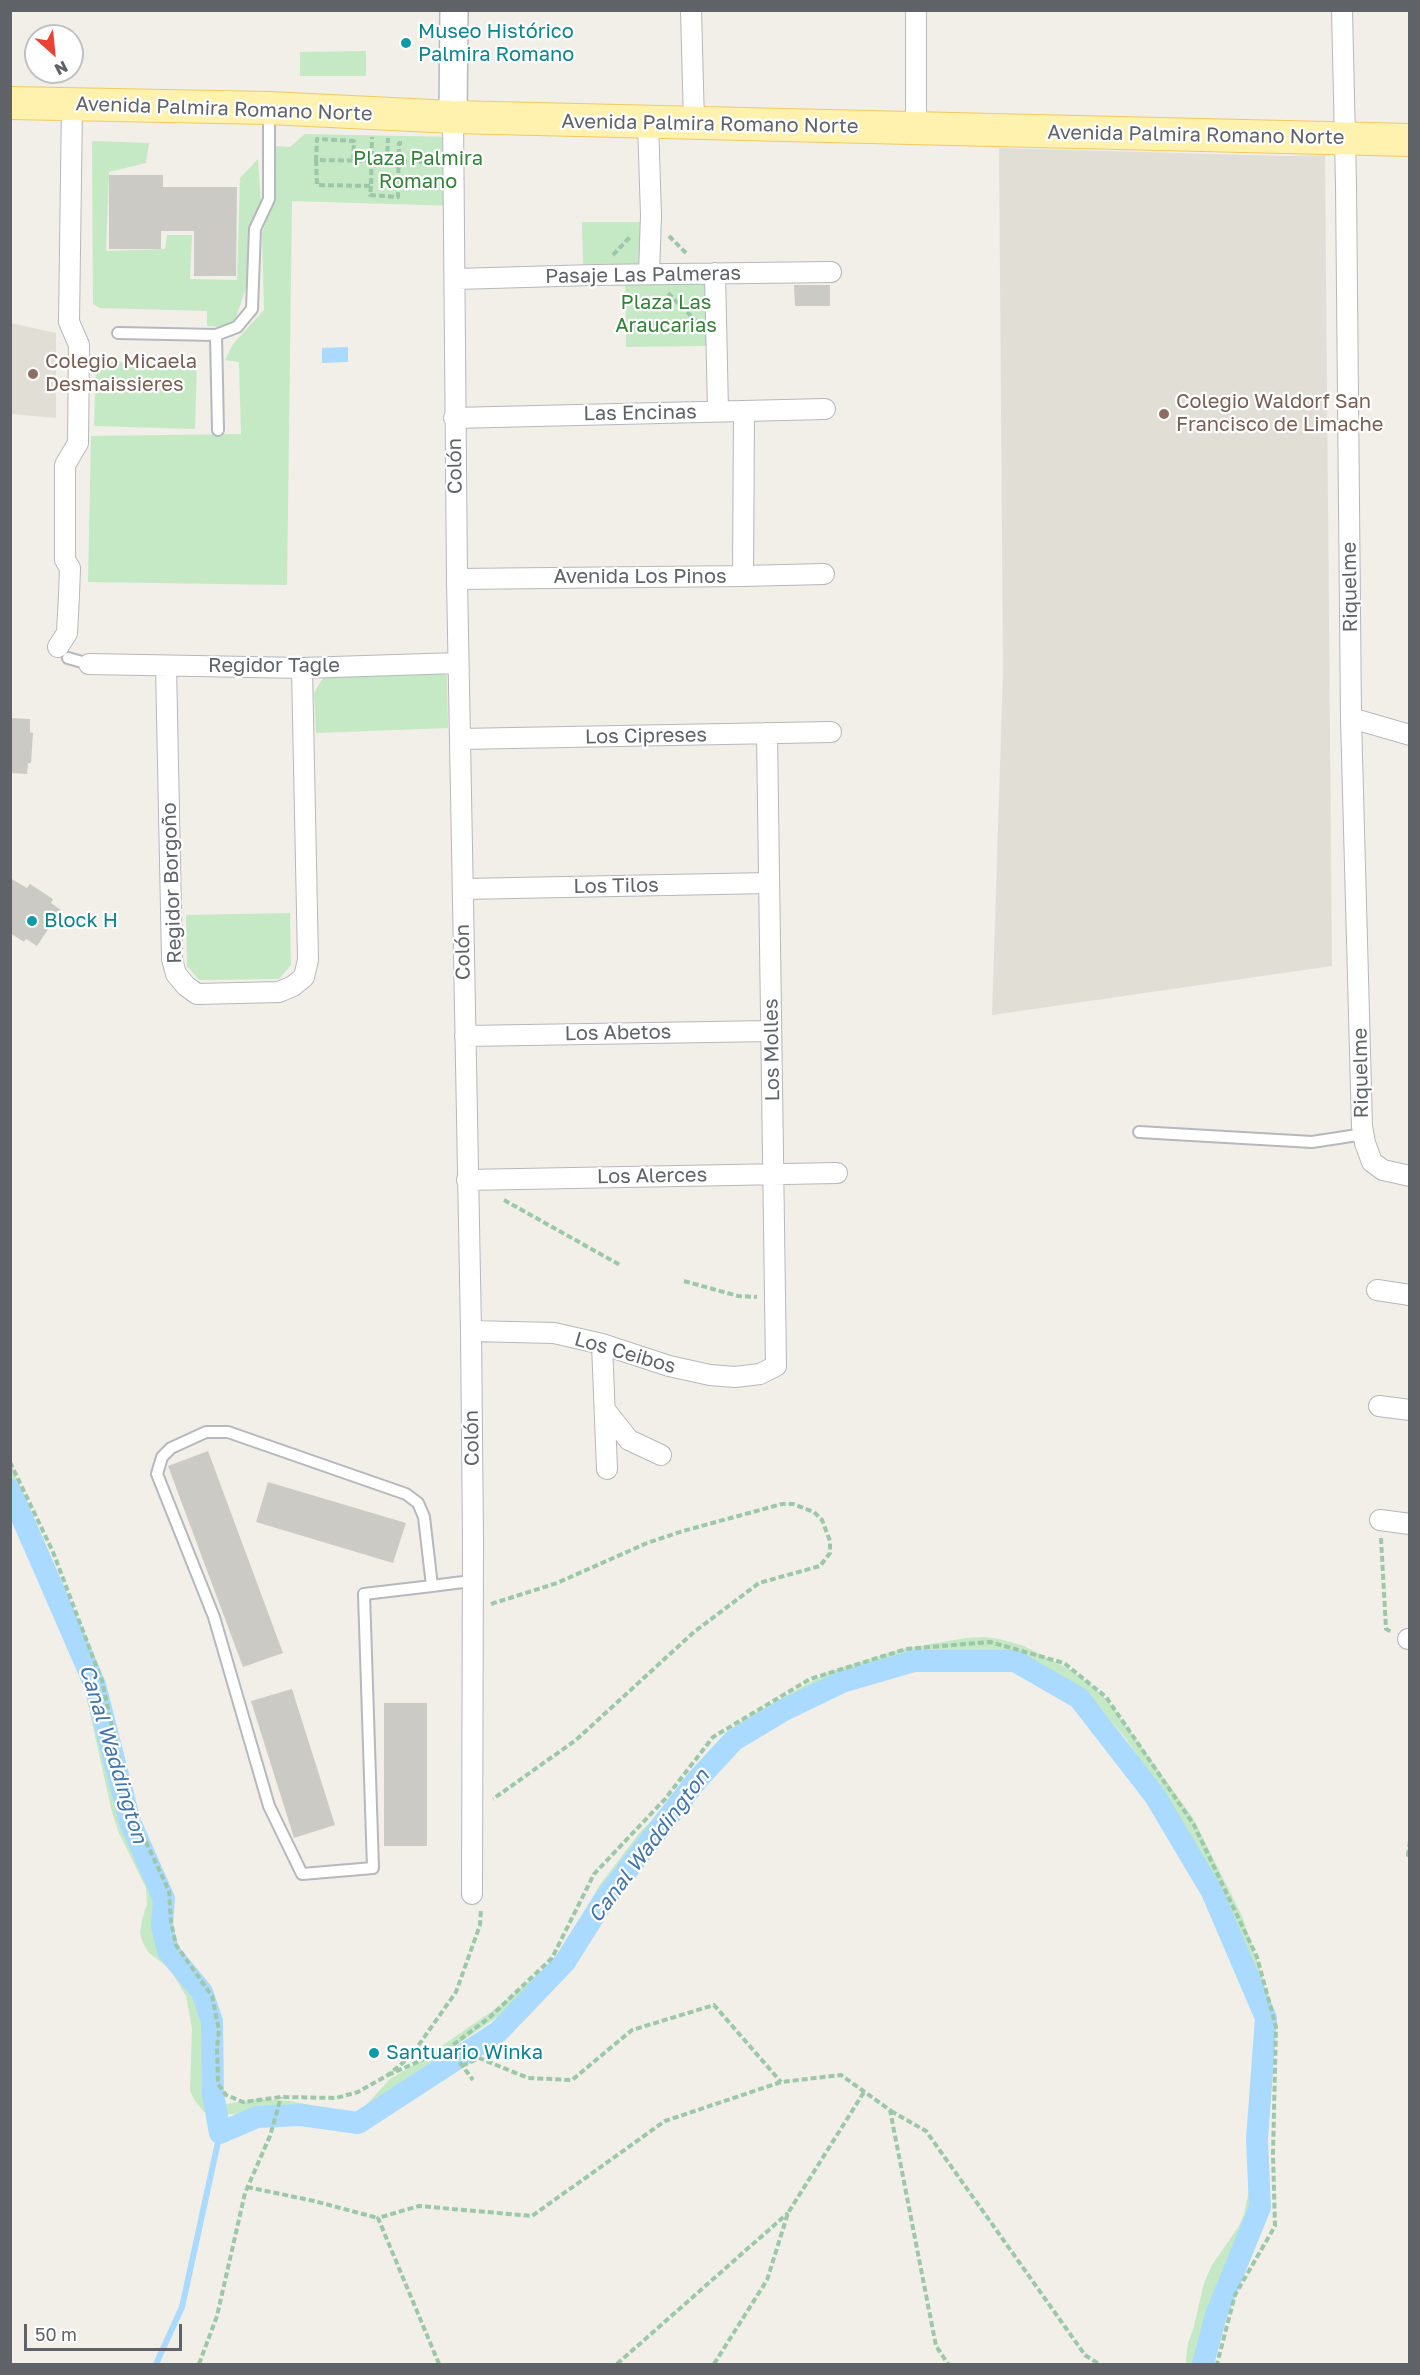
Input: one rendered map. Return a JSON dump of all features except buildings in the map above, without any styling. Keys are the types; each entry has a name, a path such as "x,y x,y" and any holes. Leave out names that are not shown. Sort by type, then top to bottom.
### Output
{"main road":[{"name":"Avenida Palmira Romano Norte","path":"10,104 268,108 453,117 1410,140"}],"street":[{"name":"Colón","path":"454,10 456,279 454,418 471,1331 472,1894"},
{"path":"691,10 694,123"},
{"path":"916,10 916,129"},
{"name":"Riquelme","path":"1342,10 1351,718 1364,1134 1372,1162 1383,1170 1410,1176"},
{"path":"63,652 67,633 70,568 65,560 65,465 78,443 79,345 69,322 72,104"},
{"path":"648,122 651,216 649,274"},
{"name":"Pasaje Las Palmeras","path":"456,279 594,274 831,272"},
{"path":"710,273 717,341 718,411"},
{"name":"Las Encinas","path":"454,418 825,409"},
{"path":"743,576 744,411"},
{"name":"Avenida Los Pinos","path":"457,579 824,574"},
{"name":"Regidor Tagle","path":"89,664 302,668 458,663"},
{"name":"Regidor Borgoño","path":"166,666 172,959 176,974 197,994 279,992 293,986 304,977 308,960 302,668"},
{"path":"1351,718 1410,735"},
{"name":"Los Cipreses","path":"460,739 831,732"},
{"name":"Los Molles","path":"767,733 776,1366"},
{"name":"Los Tilos","path":"463,889 769,883"},
{"name":"Los Abetos","path":"465,1036 771,1031"},
{"name":"Los Alerces","path":"467,1180 837,1173"},
{"path":"1377,1290 1410,1295"},
{"name":"Los Ceibos","path":"471,1331 554,1333 602,1344 669,1366 710,1376 735,1377 760,1374 776,1366"},
{"path":"602,1344 607,1469"},
{"path":"1379,1406 1410,1410"},
{"path":"606,1411 629,1440 661,1455"},
{"path":"1380,1520 1410,1524"}],"lane":[{"path":"118,333 216,335 237,327 252,309 255,229 269,199 268,108"},
{"path":"216,335 218,429"},
{"path":"63,652 89,664"},
{"path":"1139,1132 1312,1142 1364,1134"},
{"path":"432,1586 422,1510 413,1498 406,1494 228,1432 206,1432 171,1448 162,1457 157,1474 214,1617 269,1806 302,1874 373,1868 364,1594 432,1586 473,1581"}],"path":[{"path":"372,134 370,195 398,197 399,143 410,143"},
{"path":"387,161 388,134"},
{"path":"353,160 354,141 317,139 316,185 371,186"},
{"path":"316,160 441,162"},
{"path":"398,185 438,184"},
{"path":"594,274 651,216 710,273"},
{"path":"649,274 717,341"},
{"path":"467,1180 620,1265"},
{"path":"684,1281 738,1296 775,1298"},
{"path":"10,1462 53,1552 102,1681 130,1808 169,1891 171,1922 176,1945 212,1996 219,2030 218,2084 226,2096 243,2102 281,2097 336,2098 358,2092 388,2075 449,2048 490,2017 552,1958 594,1874 665,1799 713,1737 810,1679 906,1648 990,1642 1064,1663 1106,1697 1194,1825 1257,1957 1276,2026 1273,2154 1275,2226 1235,2295 1217,2364"},
{"path":"472,1813 576,1740 694,1632 759,1583 820,1566 830,1553 830,1541 822,1520 814,1512 794,1504 782,1504 647,1543 557,1583 473,1609"},
{"path":"1380,1520 1386,1629 1409,1639"},
{"path":"1410,1841 1408,1855 1410,1856"},
{"path":"388,2075 411,2056 456,1992 480,1925 481,1910 472,1894"},
{"path":"462,2066 479,2058 528,2078 572,2080 632,2030 714,2005 781,2082"},
{"path":"449,2048 473,2080"},
{"path":"247,2187 314,2201 378,2218 419,2206 532,2216 665,2121 781,2082 840,2075 890,2110 926,2131 1085,2355 1100,2364"},
{"path":"714,2364 767,2280 788,2212 864,2092"},
{"path":"199,2364 217,2316 247,2187 270,2136 281,2097"},
{"path":"890,2110 936,2346 948,2364"},
{"path":"617,2364 788,2212"},
{"path":"378,2218 439,2364"}],"shaded area":[{"name":"Colegio Waldorf San Francisco de Limache","path":"999,148 1287,156 1325,155 1332,966 992,1015 1003,671"},
{"name":"Colegio Micaela Desmaissieres","path":"11,323 56,333 56,418 11,414"}],"green space":[{"path":"366,51 366,76 300,76 300,52"},
{"name":"Plaza Palmira Romano","path":"305,134 455,137 456,206 292,201 287,585 88,582 91,436 241,434 239,362 225,360 233,344 264,310 262,233 276,194 275,146 290,147"},
{"path":"92,141 149,143 146,163 109,172 106,251 165,249 167,235 192,235 190,279 237,280 240,178 258,159 261,202 250,225 246,288 235,320 221,327 207,326 207,311 100,308 93,304"},
{"name":"Plaza Las Araucarias","path":"582,222 641,222 641,284 707,283 707,346 626,347 625,264 583,264"},
{"path":"96,362 197,363 195,429 94,426"},
{"path":"442,672 447,676 448,728 316,733 314,693 323,678 332,675"},
{"path":"290,913 291,965 279,979 199,980 187,966 186,915"},
{"path":"11,1463 77,1633 94,1689 128,1829 159,1892 154,1932 161,1944 177,1957 195,1987 204,2026 202,2073 204,2088 213,2104 221,2105 256,2099 291,2101 321,2107 345,2117 358,2114 390,2079 501,2005 562,1953 599,1886 640,1832 664,1809 726,1735 744,1719 829,1672 902,1649 984,1637 1024,1646 1073,1671 1095,1688 1111,1705 1193,1818 1242,1916 1264,1981 1266,2037 1263,2196 1253,2232 1218,2281 1208,2321 1196,2346 1196,2364 1186,2364 1186,2358 1204,2283 1212,2265 1244,2215 1252,2175 1256,1996 1249,1965 1231,1918 1176,1812 1126,1739 1105,1714 1079,1689 1046,1667 1015,1657 988,1650 958,1652 883,1669 840,1683 774,1712 749,1729 719,1759 692,1794 631,1857 608,1890 563,1965 529,1995 404,2081 382,2100 365,2123 348,2130 313,2117 278,2111 219,2115 204,2112 190,2091 192,2029 186,1996 174,1976 165,1965 149,1953 143,1943 140,1933 147,1904 146,1888 119,1833 112,1812 85,1691 58,1608 11,1493"}],"water":[{"path":"348,347 348,362 322,363 322,348"}],"waterway":[{"name":"Canal Waddington","path":"10,1490 95,1685 130,1822 164,1899 162,1926 168,1951 202,1992 212,2021 213,2094 220,2133 257,2117 301,2115 358,2123 498,2032 565,1962 604,1900 697,1780 734,1740 784,1710 842,1682 914,1661 1015,1661 1079,1698 1155,1796 1212,1892 1266,2018 1257,2139 1260,2207 1216,2315 1203,2364"},
{"path":"156,2364 182,2307 220,2133"}],"place":[{"name":"Museo Histórico Palmira Romano","path":"406,43"},
{"name":"Colegio Micaela Desmaissieres","path":"33,374"},
{"name":"Colegio Waldorf San Francisco de Limache","path":"1164,414"},
{"name":"Block H","path":"32,921"},
{"name":"Santuario Winka","path":"374,2053"}]}
